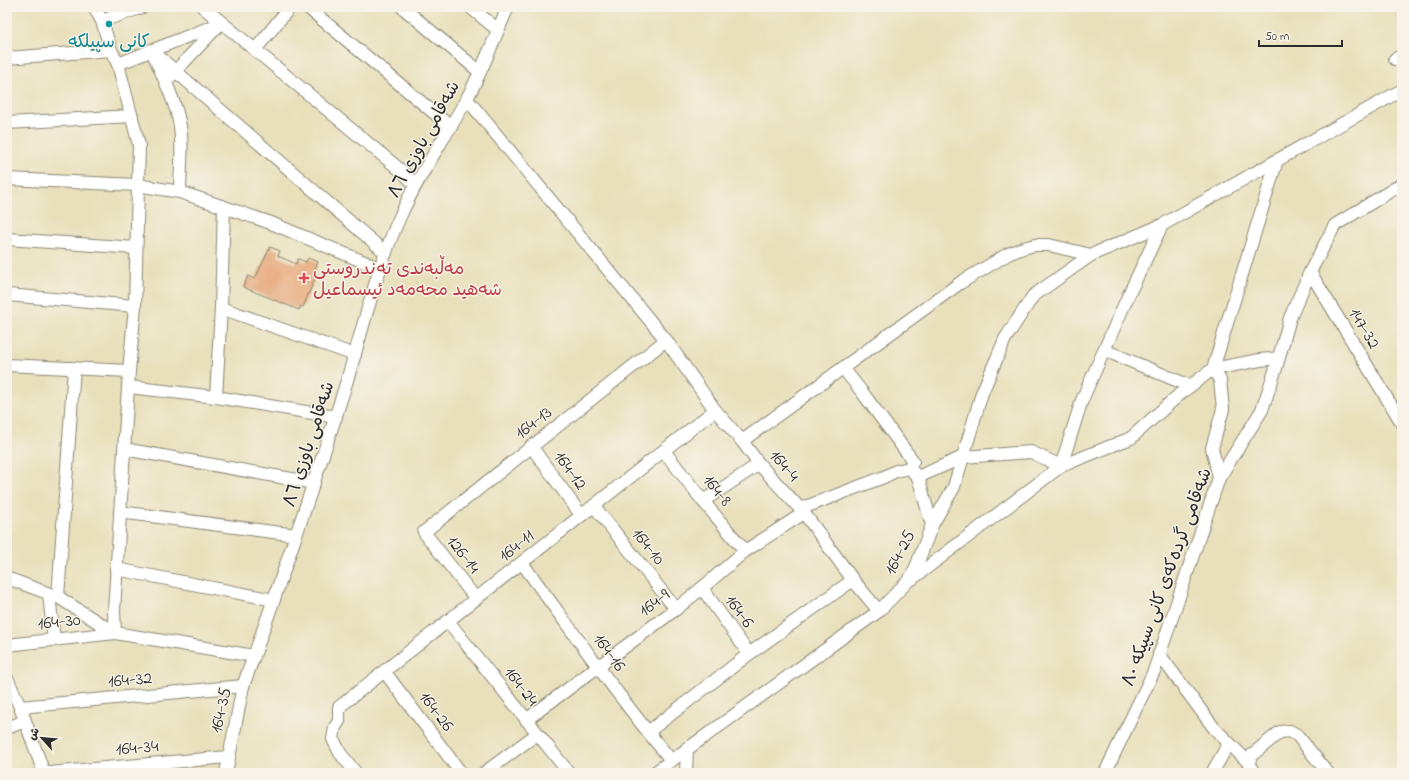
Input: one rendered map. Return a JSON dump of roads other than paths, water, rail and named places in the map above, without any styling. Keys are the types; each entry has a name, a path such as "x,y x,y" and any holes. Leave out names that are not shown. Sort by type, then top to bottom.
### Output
{"street":[{"path":"94,7 102,22 111,50 118,64 139,146 135,306 129,371 116,569 114,611 115,632"},
{"path":"102,22 143,7"},
{"path":"203,7 404,173 415,185"},
{"path":"256,50 290,7"},
{"path":"307,7 451,127"},
{"path":"402,7 480,72"},
{"path":"470,7 498,30"},
{"name":"شەقامی باوزی ٨٦","path":"254,656 336,417 380,269 399,219 415,185 467,99 508,7"},
{"path":"118,64 221,22"},
{"path":"166,82 221,22"},
{"path":"7,58 111,50"},
{"path":"151,50 386,253"},
{"path":"151,50 166,82 179,122 181,137 180,192"},
{"name":"164-25","path":"654,773 879,611 909,580 916,567 932,525 954,487 982,393 1005,339 1034,296 1091,254 1162,225 1402,90"},
{"name":"164-4","path":"467,99 666,340 715,410 759,464 802,511 853,580 879,611"},
{"path":"7,123 132,116"},
{"path":"1219,478 1212,448 1223,409 1220,380 1213,369 1277,160"},
{"path":"7,178 137,185 180,192 271,223 380,269"},
{"name":"شەقامی گردەکەی کانی سپیکە ٨٠","path":"1105,773 1154,671 1219,478 1262,410 1290,318 1310,272 1335,225 1402,184"},
{"path":"216,397 221,308 224,207"},
{"path":"1061,466 1082,400 1162,225"},
{"path":"7,239 136,248"},
{"path":"742,442 960,283 1008,254 1036,245 1049,245 1091,254"},
{"name":"147-32","path":"1310,272 1402,423"},
{"path":"7,295 135,306"},
{"path":"221,308 355,355"},
{"name":"164-13","path":"424,532 666,340"},
{"path":"1104,350 1190,386"},
{"path":"909,580 1061,466 1131,438 1190,386 1213,369 1279,358"},
{"path":"7,365 129,371"},
{"path":"54,640 53,596 74,368"},
{"path":"843,368 913,461 913,473 932,525"},
{"path":"129,387 216,397 336,417"},
{"name":"164-11","path":"356,773 340,753 332,739 335,727 339,722 339,707 715,410"},
{"name":"164-12","path":"531,446 581,515"},
{"path":"124,449 314,483"},
{"name":"164-8","path":"664,451 703,501 745,550"},
{"name":"164-9","path":"526,720 702,588 745,550 802,511 896,471 913,473 963,457 1031,452 1061,466"},
{"path":"703,501 759,464"},
{"name":"164-10","path":"594,506 676,608"},
{"path":"120,512 296,535"},
{"name":"126-14","path":"424,532 476,599"},
{"name":"164-16","path":"522,563 598,667 671,760"},
{"path":"116,569 274,600"},
{"path":"7,578 53,596 115,632 254,656"},
{"path":"648,732 749,654 853,580"},
{"name":"164-6","path":"702,588 749,654"},
{"name":"164-24","path":"448,621 568,773"},
{"name":"164-30","path":"7,645 115,632"},
{"path":"1160,654 1214,728 1248,762 1254,773"},
{"name":"164-35","path":"226,773 243,686 254,656"},
{"name":"164-26","path":"384,671 461,773"},
{"path":"7,678 20,707 44,773"},
{"name":"164-32","path":"20,707 243,686"},
{"path":"7,728 25,721"},
{"path":"1248,762 1252,754 1280,732 1290,731 1297,735 1328,773"},
{"path":"484,773 537,734"},
{"path":"1212,773 1229,743"},
{"path":"686,773 687,748"},
{"name":"164-34","path":"49,773 228,757"}],"place":[{"name":"کانی سپیلکە","path":"109,24"},
{"name":"مەڵبەندی تەندروستی شەهید محەمەد ئیسماعیل","path":"304,278"}]}
